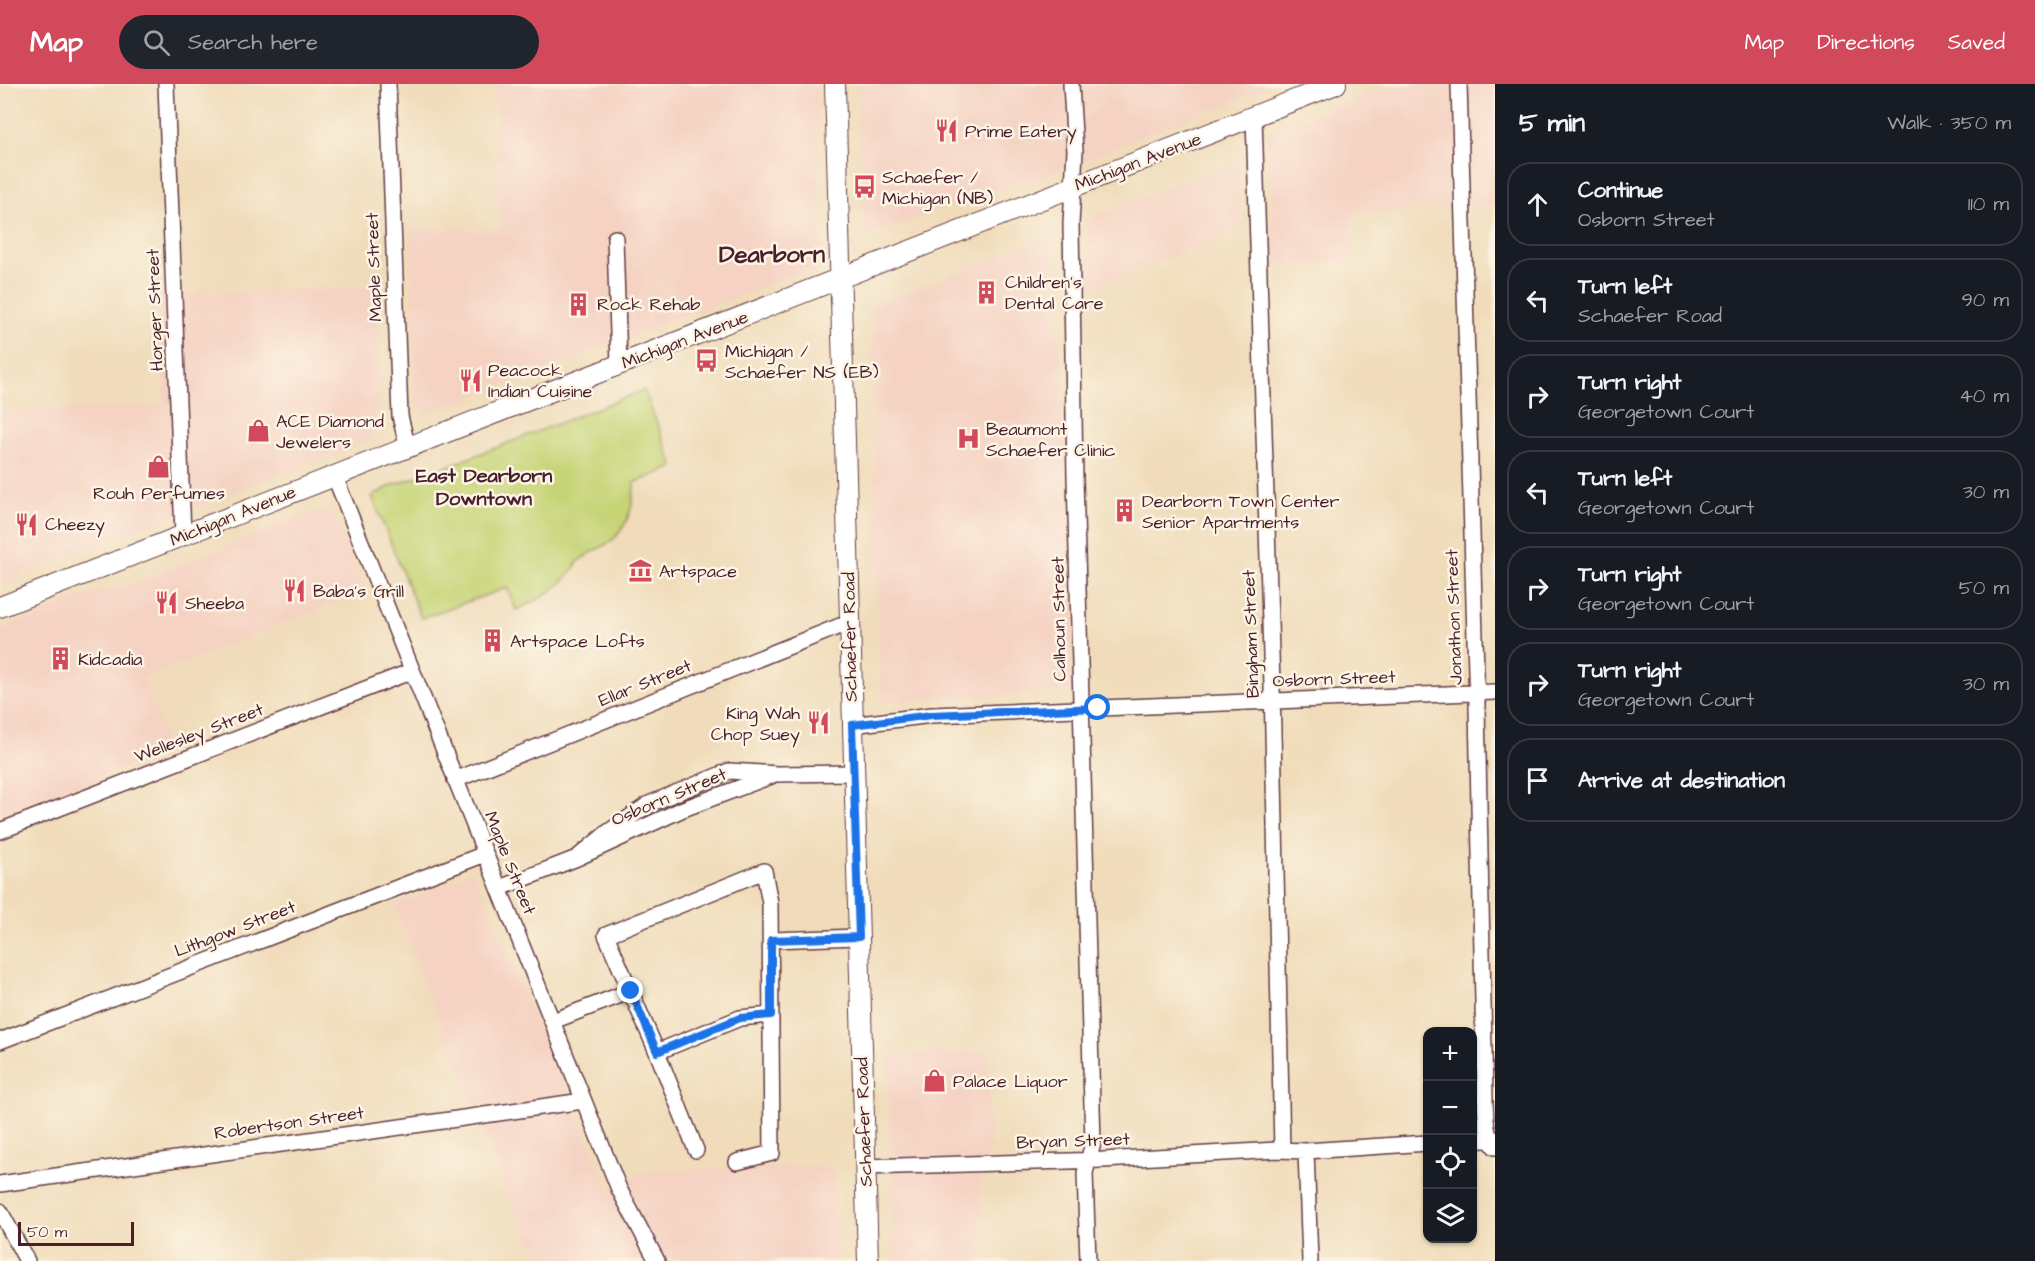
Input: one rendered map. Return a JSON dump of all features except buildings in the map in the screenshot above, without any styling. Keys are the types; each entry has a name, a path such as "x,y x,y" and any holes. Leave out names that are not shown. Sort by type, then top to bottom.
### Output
{"main road":[{"name":"Schaefer Road","path":"835,84 868,1261"},
{"name":"Michigan Avenue","path":"0,607 1254,117 1299,91 1336,84"}],"street":[{"name":"Horger Street","path":"166,84 183,536"},
{"name":"Maple Street","path":"388,84 400,416 408,449"},
{"name":"Calhoun Street","path":"1071,84 1075,151 1071,235 1093,1143 1085,1173 1088,1261"},
{"name":"Jonathon Street","path":"1459,84 1485,1101 1493,1142"},
{"name":"Bingham Street","path":"1254,117 1272,701 1282,1150"},
{"path":"615,238 619,366"},
{"name":"Maple Street","path":"335,477 619,1189 657,1261"},
{"name":"Ellar Street","path":"455,780 850,622"},
{"name":"Wellesley Street","path":"0,831 412,670"},
{"name":"Osborn Street","path":"852,725 932,715 1495,692"},
{"name":"Osborn Street","path":"500,888 578,858 683,809 777,774 853,773"},
{"name":"Lithgow Street","path":"0,1041 485,854"},
{"path":"696,1150 657,1052 606,935 764,871 770,903 772,1154 737,1162"},
{"path":"771,940 859,937"},
{"path":"553,1021 631,991"},
{"path":"657,1052 740,1018 771,1015"},
{"name":"Robertson Street","path":"0,1184 583,1101"},
{"path":"1477,1141 1493,1142"},
{"path":"1310,1261 1306,1151 1423,1143"},
{"name":"Bryan Street","path":"865,1167 1089,1160 1282,1150 1306,1151"},
{"path":"0,1211 27,1261"}],"shaded area":[{"path":"494,84 817,84 822,257 807,270 429,413 415,402 410,229 499,230"},
{"path":"856,84 1275,84 1048,174 1006,185 869,236 864,215"},
{"path":"1392,84 1495,84 1495,206 1352,212 1353,261 1275,265 1267,133"},
{"path":"1239,160 1241,228 1089,289 1087,219"},
{"name":"Beaumont Schaefer Clinic","path":"1052,234 1055,332 1059,332 1080,691 880,703 872,304 943,279"},
{"path":"378,287 380,428 365,442 0,583 0,413 164,404 160,295"},
{"path":"328,512 335,518 365,592 143,678 170,750 0,818 0,628 83,595 133,584 306,514"},
{"path":"472,871 610,1192 642,1171 832,1165 837,1261 544,1261 512,1205 394,905"},
{"path":"987,1051 990,1148 980,1177 983,1261 895,1261 887,1055"}],"green space":[{"path":"644,390 674,467 634,483 629,515 616,536 578,562 567,577 549,592 516,610 507,588 421,618 372,496 391,486"}],"place":[{"name":"Prime Eatery","path":"947,131"},
{"name":"Schaefer / Michigan (NB)","path":"864,187"},
{"name":"Children's Dental Care","path":"987,292"},
{"name":"Rock Rehab","path":"579,304"},
{"name":"Michigan / Schaefer NS (EB)","path":"707,361"},
{"name":"Peacock Indian Cuisine","path":"470,380"},
{"name":"ACE Diamond Jewelers","path":"258,431"},
{"name":"Beaumont Schaefer Clinic","path":"968,439"},
{"name":"Rouh Perfumes","path":"159,467"},
{"name":"Dearborn Town Center Senior Apartments","path":"1124,511"},
{"name":"Cheezy","path":"27,524"},
{"name":"Artspace","path":"641,571"},
{"name":"Baba's Grill","path":"295,591"},
{"name":"Sheeba","path":"167,603"},
{"name":"Artspace Lofts","path":"492,641"},
{"name":"Kidcadia","path":"60,659"},
{"name":"King Wah Chop Suey","path":"818,723"},
{"name":"Palace Liquor","path":"935,1081"}],"district":[{"name":"Dearborn","path":"772,255"},
{"name":"East Dearborn Downtown","path":"484,488"}],"route":[{"path":"631,991 657,1052 740,1018 771,1015 771,940 859,937 852,725 932,715 1098,708"}]}
